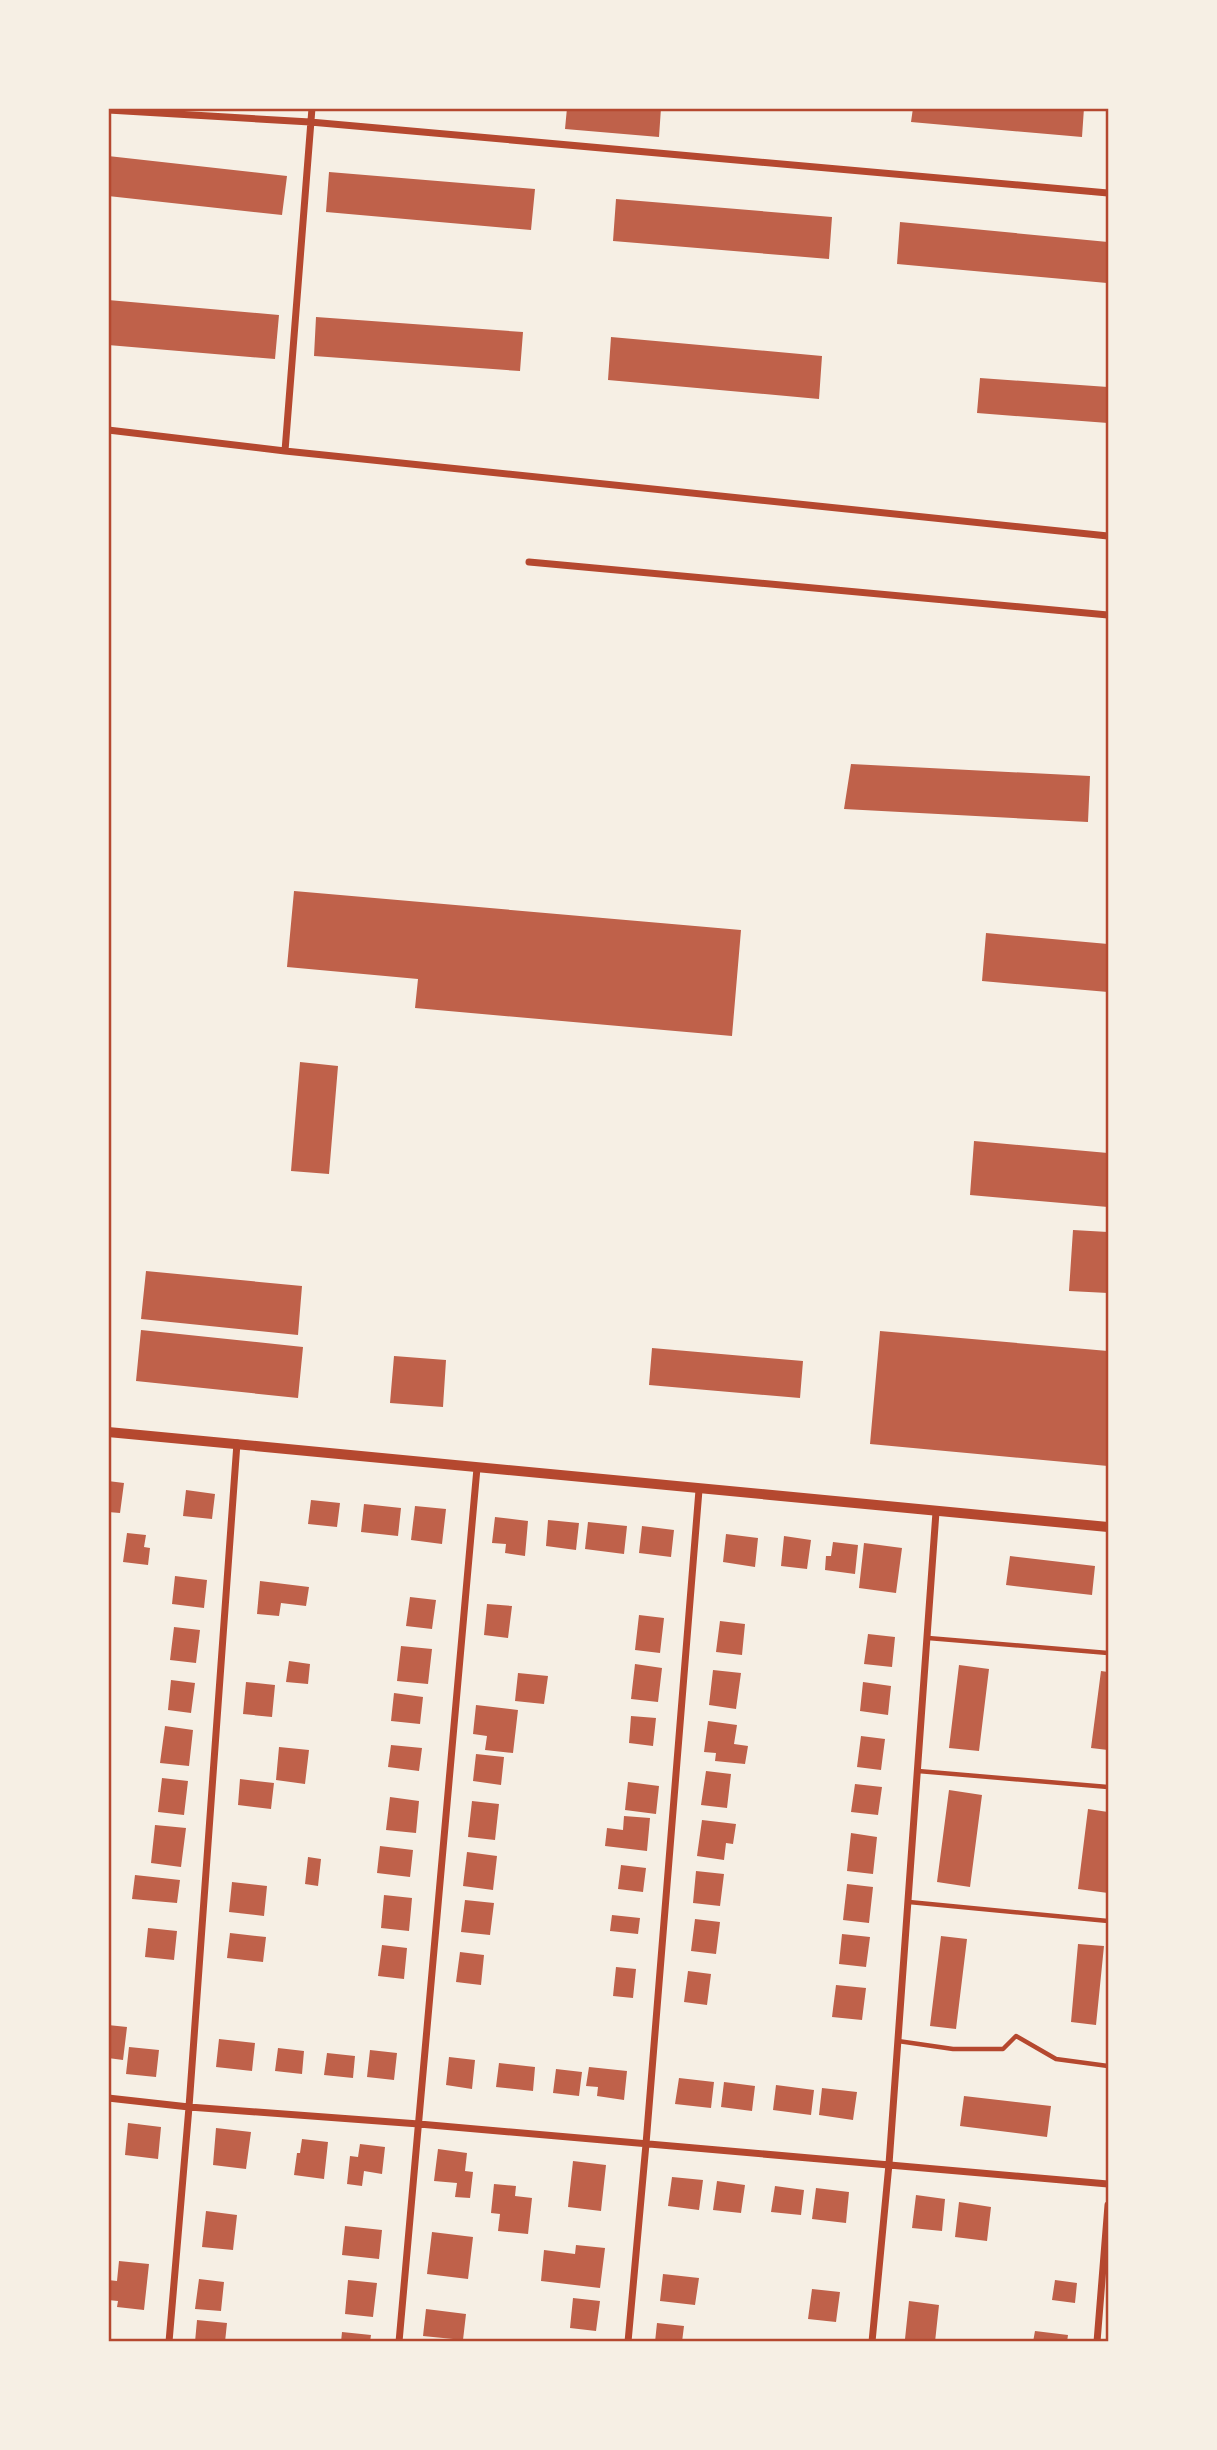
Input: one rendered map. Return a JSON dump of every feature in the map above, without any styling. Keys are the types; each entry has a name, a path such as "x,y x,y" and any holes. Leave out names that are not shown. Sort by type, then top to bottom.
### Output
{"street":[{"path":"285,451 312,108"},
{"path":"108,110 310,122 1108,193"},
{"path":"108,430 285,451 1108,536"},
{"path":"529,562 1108,615"},
{"path":"108,1432 1108,1527"},
{"path":"169,2342 189,2107 237,1443"},
{"path":"398,2342 477,1468"},
{"path":"628,2342 699,1490"},
{"path":"872,2342 889,2164 936,1511"},
{"path":"108,2098 1108,2184"},
{"path":"1097,2342 1108,2205"}],"lane":[{"path":"927,1638 1108,1653"},
{"path":"917,1771 1108,1787"},
{"path":"908,1902 1108,1921"},
{"path":"898,2041 953,2049 1003,2049 1016,2036 1056,2059 1108,2066"}],"building":[{"path":"567,108 661,108 659,137 565,129"},
{"path":"913,108 1084,108 1082,137 911,122"},
{"path":"108,156 287,176 282,215 108,196"},
{"path":"329,172 535,189 531,230 326,212"},
{"path":"616,199 832,217 829,259 613,241"},
{"path":"900,222 1108,242 1107,283 897,264"},
{"path":"108,300 279,315 275,359 108,345"},
{"path":"316,317 523,332 520,371 314,356"},
{"path":"611,337 822,356 819,399 608,380"},
{"path":"980,378 1108,387 1108,423 977,413"},
{"path":"851,764 1090,776 1088,822 844,809"},
{"path":"294,891 741,930 732,1036 415,1008 418,979 287,967"},
{"path":"986,933 1108,944 1108,992 982,981"},
{"path":"300,1062 338,1066 329,1174 291,1171"},
{"path":"974,1141 1108,1153 1108,1207 970,1195"},
{"path":"1073,1230 1108,1232 1108,1293 1069,1291"},
{"path":"146,1271 302,1286 298,1335 141,1319"},
{"path":"141,1330 303,1347 298,1398 136,1381"},
{"path":"880,1331 1108,1351 1108,1466 870,1444"},
{"path":"652,1348 803,1361 800,1398 649,1385"},
{"path":"394,1356 446,1360 443,1407 390,1403"},
{"path":"108,1481 124,1483 120,1513 108,1512"},
{"path":"186,1490 215,1494 212,1519 183,1516"},
{"path":"311,1500 340,1503 337,1527 308,1524"},
{"path":"364,1504 401,1508 398,1536 361,1532"},
{"path":"415,1506 446,1509 442,1544 411,1540"},
{"path":"495,1517 528,1521 525,1556 505,1553 506,1544 492,1543"},
{"path":"548,1520 579,1523 576,1550 546,1546"},
{"path":"588,1522 627,1526 624,1554 585,1549"},
{"path":"642,1526 674,1530 671,1557 639,1553"},
{"path":"127,1533 146,1535 144,1547 150,1548 148,1565 123,1562"},
{"path":"726,1534 758,1538 755,1567 723,1562"},
{"path":"784,1536 811,1540 807,1569 781,1566"},
{"path":"833,1542 858,1545 855,1574 825,1570 826,1556 831,1556"},
{"path":"864,1543 902,1548 896,1593 859,1588"},
{"path":"1010,1556 1095,1566 1092,1595 1006,1585"},
{"path":"175,1576 207,1580 204,1608 172,1604"},
{"path":"260,1581 309,1587 306,1606 281,1603 279,1616 257,1614"},
{"path":"410,1597 436,1600 432,1629 406,1626"},
{"path":"487,1604 512,1606 508,1638 484,1635"},
{"path":"639,1615 664,1618 660,1653 635,1650"},
{"path":"720,1621 745,1624 742,1655 716,1652"},
{"path":"174,1627 200,1630 196,1663 170,1660"},
{"path":"868,1634 895,1637 892,1667 864,1664"},
{"path":"401,1646 432,1649 428,1684 397,1681"},
{"path":"289,1661 310,1664 308,1684 286,1682"},
{"path":"635,1664 662,1668 658,1702 631,1699"},
{"path":"959,1665 989,1669 979,1751 949,1748"},
{"path":"713,1670 741,1673 736,1709 709,1705"},
{"path":"1101,1671 1108,1672 1108,1750 1091,1748"},
{"path":"518,1673 548,1676 544,1704 515,1701"},
{"path":"171,1680 195,1683 191,1713 168,1710"},
{"path":"246,1682 275,1685 272,1717 243,1714"},
{"path":"863,1682 891,1686 888,1715 860,1711"},
{"path":"394,1693 423,1697 420,1724 391,1721"},
{"path":"476,1705 518,1710 513,1753 485,1750 487,1736 473,1734"},
{"path":"631,1716 656,1718 653,1746 629,1743"},
{"path":"708,1721 737,1725 734,1744 748,1746 745,1764 715,1761 716,1753 704,1752"},
{"path":"165,1726 193,1730 189,1766 160,1763"},
{"path":"861,1736 885,1739 881,1770 857,1767"},
{"path":"391,1745 422,1748 419,1771 388,1767"},
{"path":"279,1747 309,1750 305,1784 276,1780"},
{"path":"476,1754 504,1757 501,1785 473,1781"},
{"path":"706,1771 731,1774 727,1808 701,1805"},
{"path":"162,1778 188,1781 184,1815 158,1812"},
{"path":"240,1779 274,1783 271,1809 238,1805"},
{"path":"628,1782 659,1786 656,1814 625,1810"},
{"path":"855,1784 882,1787 878,1815 851,1812"},
{"path":"949,1790 982,1795 970,1887 937,1882"},
{"path":"390,1797 419,1801 416,1833 386,1830"},
{"path":"472,1801 499,1804 495,1840 468,1837"},
{"path":"1088,1809 1108,1812 1108,1893 1078,1889"},
{"path":"624,1816 650,1818 647,1851 605,1846 607,1828 623,1830"},
{"path":"702,1820 736,1824 733,1844 726,1843 724,1860 697,1856"},
{"path":"155,1825 186,1828 181,1867 151,1863"},
{"path":"851,1833 877,1837 873,1874 847,1871"},
{"path":"380,1846 413,1850 410,1877 377,1873"},
{"path":"467,1852 497,1856 493,1890 463,1886"},
{"path":"308,1857 321,1859 318,1886 305,1884"},
{"path":"621,1865 646,1868 643,1892 618,1889"},
{"path":"696,1871 724,1874 720,1906 693,1903"},
{"path":"135,1875 180,1880 177,1903 132,1899"},
{"path":"232,1882 267,1886 264,1916 229,1912"},
{"path":"847,1884 873,1887 869,1923 843,1920"},
{"path":"384,1895 412,1898 409,1931 381,1928"},
{"path":"465,1900 494,1903 490,1935 461,1932"},
{"path":"612,1915 640,1918 638,1934 610,1931"},
{"path":"695,1919 720,1922 716,1954 691,1951"},
{"path":"148,1928 177,1931 174,1960 145,1957"},
{"path":"230,1933 266,1937 263,1962 227,1958"},
{"path":"842,1934 870,1937 866,1967 839,1964"},
{"path":"941,1936 967,1939 956,2029 930,2026"},
{"path":"1078,1944 1104,1946 1096,2025 1071,2022"},
{"path":"382,1945 407,1948 404,1979 378,1976"},
{"path":"460,1952 484,1955 481,1985 456,1982"},
{"path":"616,1967 636,1969 633,1998 613,1996"},
{"path":"688,1971 711,1974 707,2005 684,2002"},
{"path":"836,1985 866,1988 862,2020 832,2017"},
{"path":"108,2025 127,2027 123,2060 108,2058"},
{"path":"219,2039 255,2043 252,2071 216,2067"},
{"path":"129,2047 159,2050 156,2077 126,2074"},
{"path":"278,2048 304,2051 302,2074 275,2071"},
{"path":"370,2050 397,2053 394,2080 367,2077"},
{"path":"327,2053 355,2056 353,2078 324,2075"},
{"path":"449,2057 475,2060 472,2089 446,2085"},
{"path":"499,2063 535,2067 533,2091 496,2087"},
{"path":"589,2067 627,2071 624,2100 597,2096 598,2087 586,2086"},
{"path":"556,2069 582,2072 579,2096 553,2093"},
{"path":"679,2078 714,2082 711,2108 675,2104"},
{"path":"724,2082 755,2086 752,2111 721,2107"},
{"path":"776,2085 814,2090 811,2115 773,2110"},
{"path":"822,2088 857,2092 853,2120 819,2115"},
{"path":"964,2096 1051,2106 1047,2137 960,2126"},
{"path":"128,2123 161,2127 158,2159 125,2155"},
{"path":"216,2128 251,2132 246,2169 213,2165"},
{"path":"302,2139 328,2142 324,2179 294,2175"},
{"path":"360,2144 385,2147 382,2174 364,2171 362,2186 347,2184 350,2156 358,2157"},
{"path":"438,2149 467,2153 465,2171 473,2172 470,2198 455,2197 457,2183 434,2181"},
{"path":"573,2161 606,2165 601,2211 568,2207"},
{"path":"672,2177 703,2180 699,2210 668,2206"},
{"path":"717,2181 745,2185 741,2213 713,2210"},
{"path":"494,2184 516,2186 515,2196 532,2198 528,2234 498,2231 500,2214 491,2213"},
{"path":"775,2186 804,2190 801,2215 771,2212"},
{"path":"816,2188 849,2192 846,2223 812,2219"},
{"path":"916,2195 945,2199 942,2231 912,2228"},
{"path":"959,2202 991,2207 987,2241 955,2237"},
{"path":"206,2211 237,2215 233,2250 202,2247"},
{"path":"345,2226 382,2230 379,2259 342,2255"},
{"path":"432,2232 473,2237 468,2279 427,2274"},
{"path":"576,2245 605,2248 600,2288 541,2281 544,2250 575,2254"},
{"path":"119,2261 149,2264 144,2310 117,2307 118,2301 108,2300 108,2280 117,2281"},
{"path":"663,2274 699,2278 695,2305 660,2301"},
{"path":"199,2279 224,2282 221,2311 195,2309"},
{"path":"348,2280 377,2283 373,2317 345,2314"},
{"path":"1055,2280 1077,2283 1075,2303 1052,2300"},
{"path":"812,2289 840,2292 836,2322 808,2319"},
{"path":"573,2298 600,2301 596,2331 570,2328"},
{"path":"909,2301 939,2305 935,2342 905,2339"},
{"path":"426,2309 466,2314 463,2340 423,2336"},
{"path":"197,2320 227,2323 225,2342 195,2342"},
{"path":"657,2323 684,2326 682,2342 655,2342"},
{"path":"1035,2331 1068,2335 1067,2342 1033,2342"},
{"path":"342,2332 371,2335 370,2342 341,2342"}]}
